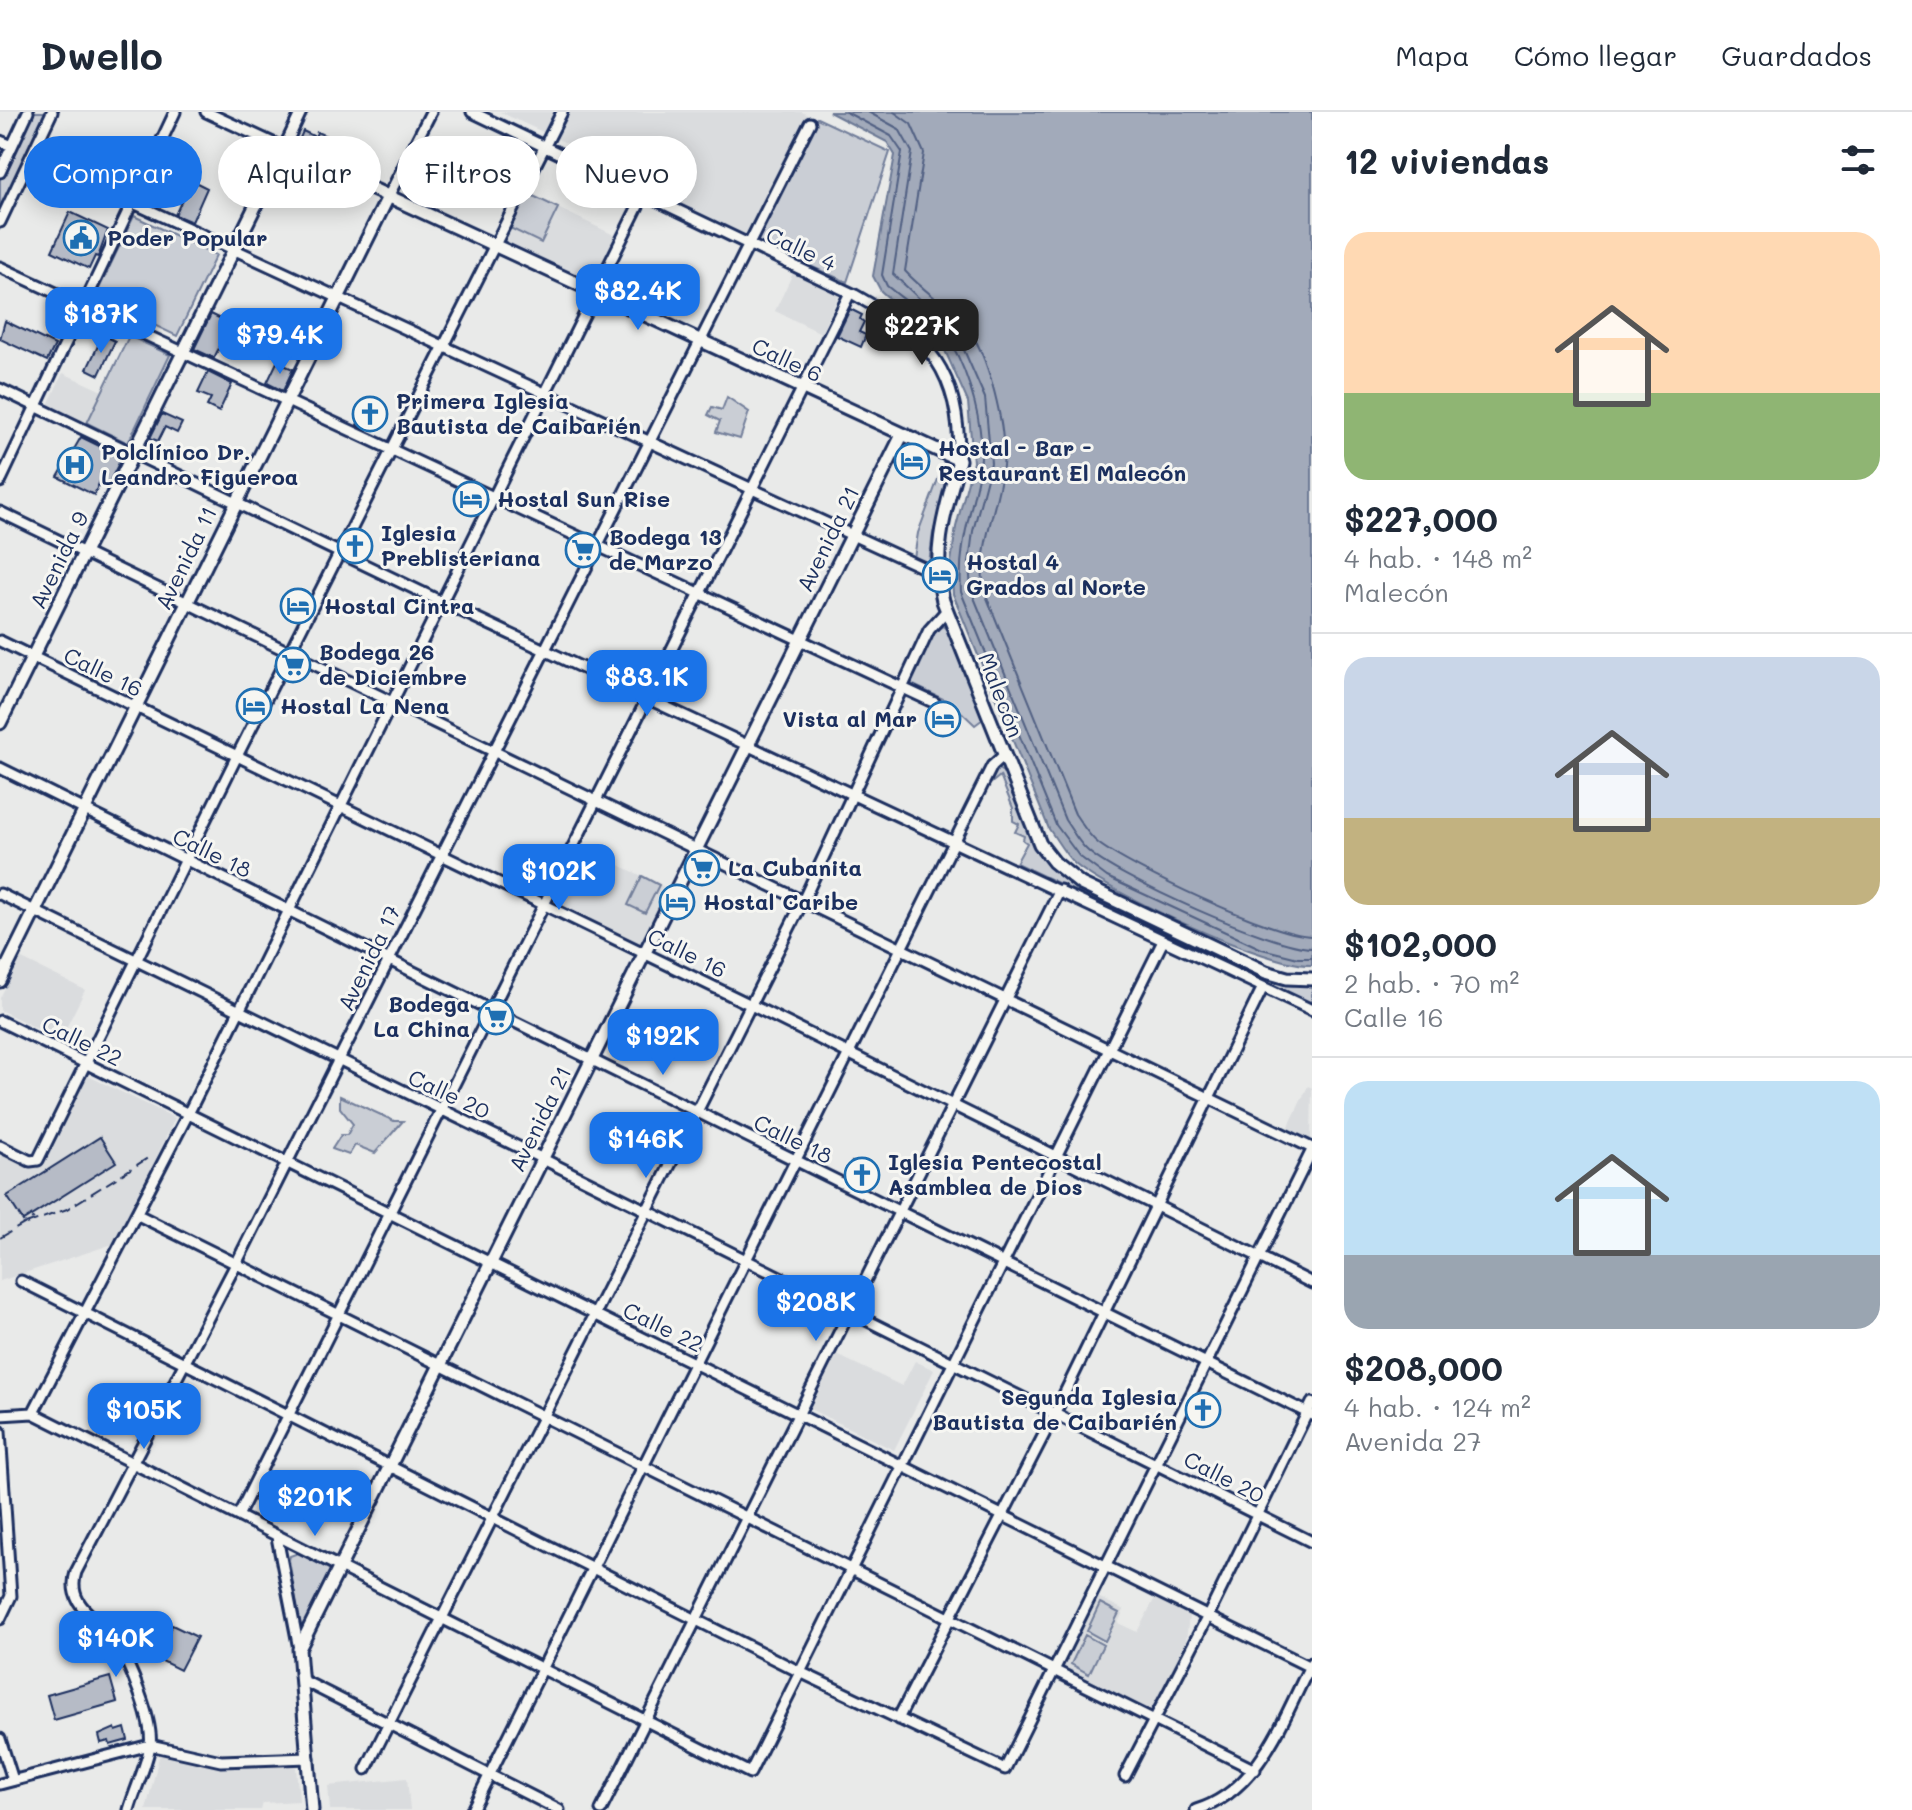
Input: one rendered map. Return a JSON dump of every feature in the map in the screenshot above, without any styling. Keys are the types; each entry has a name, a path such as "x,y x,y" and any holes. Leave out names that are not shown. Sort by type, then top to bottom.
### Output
{"main road":[{"name":"Calle 6","path":"381,194 959,460"},
{"name":"Avenida 11","path":"0,981 388,197"},
{"name":"Avenida 9","path":"0,723 254,208"},
{"name":"Avenida 21","path":"299,1649 902,435"},
{"name":"Malecón","path":"959,460 943,520 937,574 947,610 1037,838 1067,874 1098,893 1266,972 1287,978 1312,979"},
{"path":"299,1649 312,1810"}],"street":[{"path":"0,172 28,112"},
{"path":"41,136 52,112"},
{"path":"164,136 175,112"},
{"name":"Calle 6","path":"206,112 258,136"},
{"name":"Avenida 9","path":"290,136 301,112"},
{"name":"Avenida 11","path":"388,197 431,112"},
{"name":"Calle 4","path":"472,112 556,152"},
{"path":"0,1146 30,1161 38,1160 138,963 237,756 562,112"},
{"name":"Avenida 17","path":"129,1810 150,1745 142,1699 114,1639 88,1616 74,1594 73,1583 810,123"},
{"path":"0,141 12,146"},
{"path":"0,222 24,172"},
{"path":"0,482 130,208"},
{"path":"142,208 937,574"},
{"path":"33,1413 189,1112 637,208"},
{"name":"Calle 4","path":"673,208 852,294"},
{"path":"0,267 935,703"},
{"path":"238,1516 645,699 852,294"},
{"name":"Malecón","path":"852,294 892,316 928,348 942,366 959,429 959,460"},
{"path":"0,389 645,699 1312,1010"},
{"path":"0,512 1312,1149 1005,1769 800,1672 21,1281"},
{"path":"366,1769 803,901 929,630 947,610"},
{"name":"Calle 16","path":"0,641 645,953 1312,1283"},
{"path":"472,1810 992,766 1003,756"},
{"name":"Calle 18","path":"0,768 1104,1313 1310,1411"},
{"path":"601,1810 1060,890"},
{"name":"Calle 20","path":"0,894 543,1159 1312,1542"},
{"path":"0,1415 33,1413 338,1569 750,1773 1163,941"},
{"path":"898,1719 1055,1413 1263,987"},
{"name":"Calle 22","path":"0,1021 1311,1664"},
{"path":"136,1214 645,1464 1255,1770"},
{"path":"1125,1776 1310,1411"},
{"path":"0,1431 11,1596 0,1619"},
{"path":"277,1537 299,1649"},
{"path":"1196,1810 1234,1790 1255,1770 1311,1664"},
{"path":"302,1680 559,1810"},
{"path":"0,1739 13,1780"},
{"path":"0,1784 150,1745 221,1761 309,1758"}],"shaded area":[{"path":"32,112 47,112 36,136 24,136 24,161 0,213 0,179"},
{"path":"500,112 802,112 808,115 746,238 683,208 697,208 697,136 556,138"},
{"path":"817,118 890,152 847,282 752,241"},
{"path":"540,199 616,236 592,285 502,244 520,208 540,208"},
{"path":"540,199 558,208 541,243 510,228 520,208 540,208"},
{"path":"134,216 216,255 177,336 95,297"},
{"path":"794,271 840,293 821,333 775,311"},
{"path":"129,336 170,355 128,443 87,423"},
{"path":"63,373 102,391 87,423 48,405"},
{"path":"727,397 749,412 740,439 716,432 720,421 708,415 712,407 722,410"},
{"path":"944,463 952,474 933,533 929,563 914,558 918,533"},
{"path":"943,626 983,719 975,725 952,703 909,683 934,632"},
{"path":"996,768 1005,773 1040,848 1074,884 1284,982 1312,984 1312,1004 1016,863 1027,843 1023,840 1024,836 1015,832 1019,824 1013,821 1013,808 1000,776 989,785 986,782"},
{"path":"580,846 669,889 641,947 552,904"},
{"path":"642,876 659,885 645,913 628,905"},
{"path":"20,958 85,990 60,1040 0,1010 0,998"},
{"path":"88,1076 175,1118 116,1243 0,1281 0,1150 36,1167 44,1164"},
{"path":"1308,1086 1312,1088 1311,1142 1287,1130"},
{"path":"340,1096 394,1121 403,1121 375,1153 355,1145 349,1155 332,1149 341,1135 347,1135 353,1124 340,1108"},
{"path":"837,1355 902,1386 915,1361 934,1370 894,1450 810,1409"},
{"path":"298,1553 331,1570 305,1625 300,1625 289,1560 290,1556"},
{"path":"1098,1597 1124,1610 1118,1623 1137,1632 1155,1598 1189,1616 1185,1649 1153,1712 1062,1666"},
{"path":"1100,1603 1119,1613 1105,1641 1087,1631"},
{"path":"1085,1635 1103,1645 1089,1674 1071,1664"},
{"path":"160,1753 221,1766 296,1767 299,1801 263,1803 261,1810 146,1810"},
{"path":"407,1778 410,1810 330,1810 328,1786"}],"water":[{"path":"829,112 1312,112 1312,965 1262,955 1190,926 1120,892 1075,864 1049,829 953,594 951,562 956,527 973,462 968,402 943,346 881,291 873,276 895,155 887,142"}],"building":[{"path":"178,208 198,208 192,222 175,215"},
{"name":"Poder Popular","path":"70,212 108,230 98,257 95,256 89,269 52,251"},
{"path":"850,309 862,315 860,319 864,322 859,332 866,335 861,347 837,336"},
{"path":"211,314 231,324 214,358 194,349"},
{"path":"5,321 55,345 47,361 0,339"},
{"path":"103,335 115,341 99,375 87,369"},
{"path":"277,362 293,369 283,391 267,383"},
{"path":"208,372 232,384 219,412 207,406 211,398 198,393"},
{"name":"Primera Iglesia Bautista de Caibarién","path":"370,398 378,401 375,409 379,410 367,430 357,425 363,412 360,410"},
{"path":"162,414 182,423 177,433 165,427 158,441 150,438"},
{"name":"Polclínico Dr. Leandro Figueroa","path":"81,437 122,457 108,485 100,481 94,495 58,477"},
{"name":"Hostal - Bar - Restaurant El Malecón","path":"906,447 928,457 919,475 897,464"},
{"path":"100,1137 116,1162 23,1221 7,1196"},
{"name":"Iglesia Pentecostal Asamblea de Dios","path":"852,1162 870,1168 867,1174 872,1177 867,1187 845,1176"},
{"path":"172,1625 197,1637 180,1670 156,1658"},
{"path":"110,1677 117,1702 54,1720 47,1695"},
{"path":"115,1728 116,1731 125,1728 128,1740 110,1745 109,1741 101,1743 99,1735"}],"railway":[{"path":"26,1224 67,1209 151,1156"},
{"path":"0,1238 34,1218"}],"place":[{"name":"Poder Popular","path":"81,238"},
{"name":"Primera Iglesia Bautista de Caibarién","path":"370,414"},
{"name":"Hostal - Bar - Restaurant El Malecón","path":"912,461"},
{"name":"Polclínico Dr. Leandro Figueroa","path":"75,465"},
{"name":"Hostal Sun Rise","path":"471,499"},
{"name":"Iglesia Preblisteriana","path":"355,546"},
{"name":"Bodega 13 de Marzo","path":"583,550"},
{"name":"Hostal 4 Grados al Norte","path":"940,575"},
{"name":"Hostal Cintra","path":"298,606"},
{"name":"Bodega 26 de Diciembre","path":"293,665"},
{"name":"Hostal La Nena","path":"254,706"},
{"name":"Vista al Mar","path":"943,719"},
{"name":"La Cubanita","path":"702,868"},
{"name":"Hostal Caribe","path":"677,902"},
{"name":"Bodega La China","path":"496,1017"},
{"name":"Iglesia Pentecostal Asamblea de Dios","path":"862,1175"},
{"name":"Segunda Iglesia Bautista de Caibarién","path":"1203,1410"}]}
